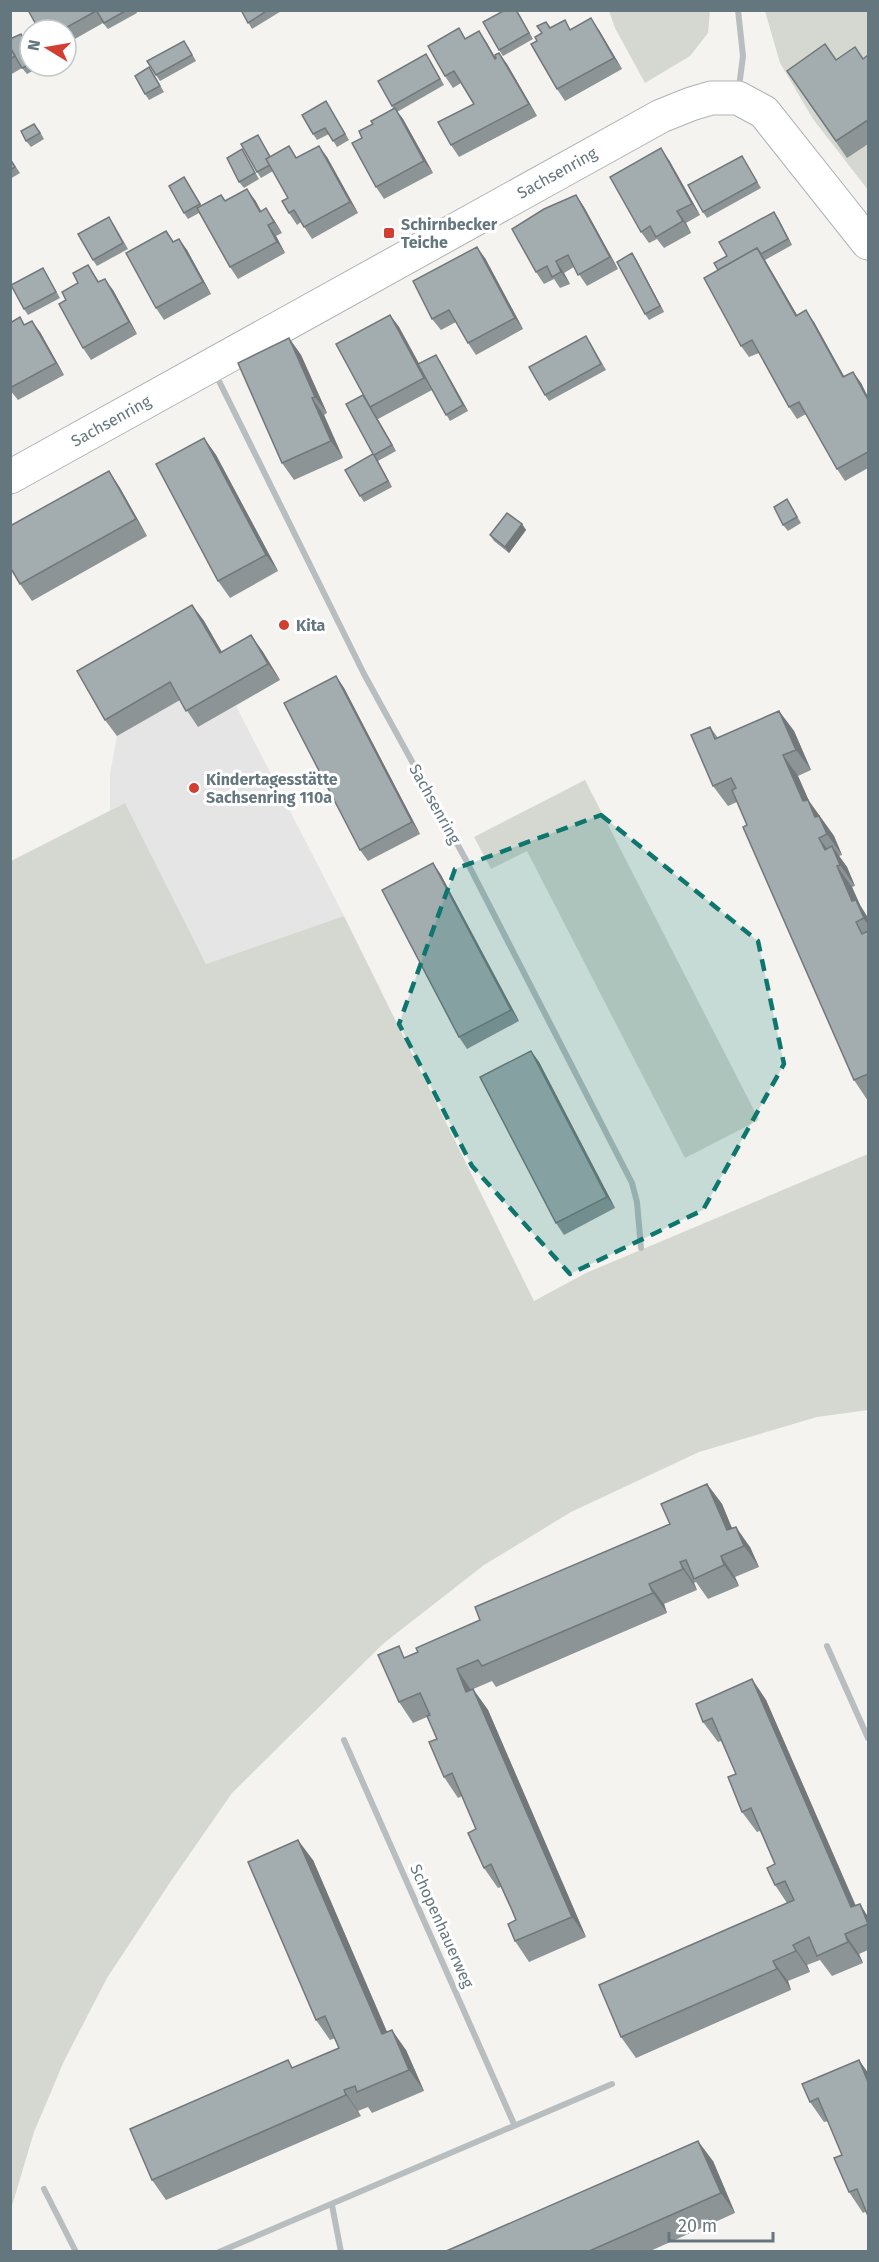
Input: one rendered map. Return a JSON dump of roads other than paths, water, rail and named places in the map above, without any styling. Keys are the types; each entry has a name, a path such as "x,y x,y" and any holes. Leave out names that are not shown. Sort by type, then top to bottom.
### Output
{"street":[{"path":"738,10 743,56 738,98 764,112 868,243"},
{"name":"Sachsenring","path":"10,477 661,116 711,98 738,98"},
{"name":"Sachsenring","path":"211,365 364,674 466,860 632,1183 637,1202 641,1248"},
{"path":"826,1646 868,1738"},
{"name":"Schopenhauerweg","path":"344,1740 514,2124"},
{"path":"219,2252 612,2084"},
{"path":"44,2189 76,2252"},
{"path":"332,2205 341,2252"}],"place":[{"name":"Schirnbecker Teiche","path":"389,233"},
{"name":"Kita","path":"284,625"},
{"name":"Kindertagesstätte Sachsenring 110a","path":"194,788"}]}
